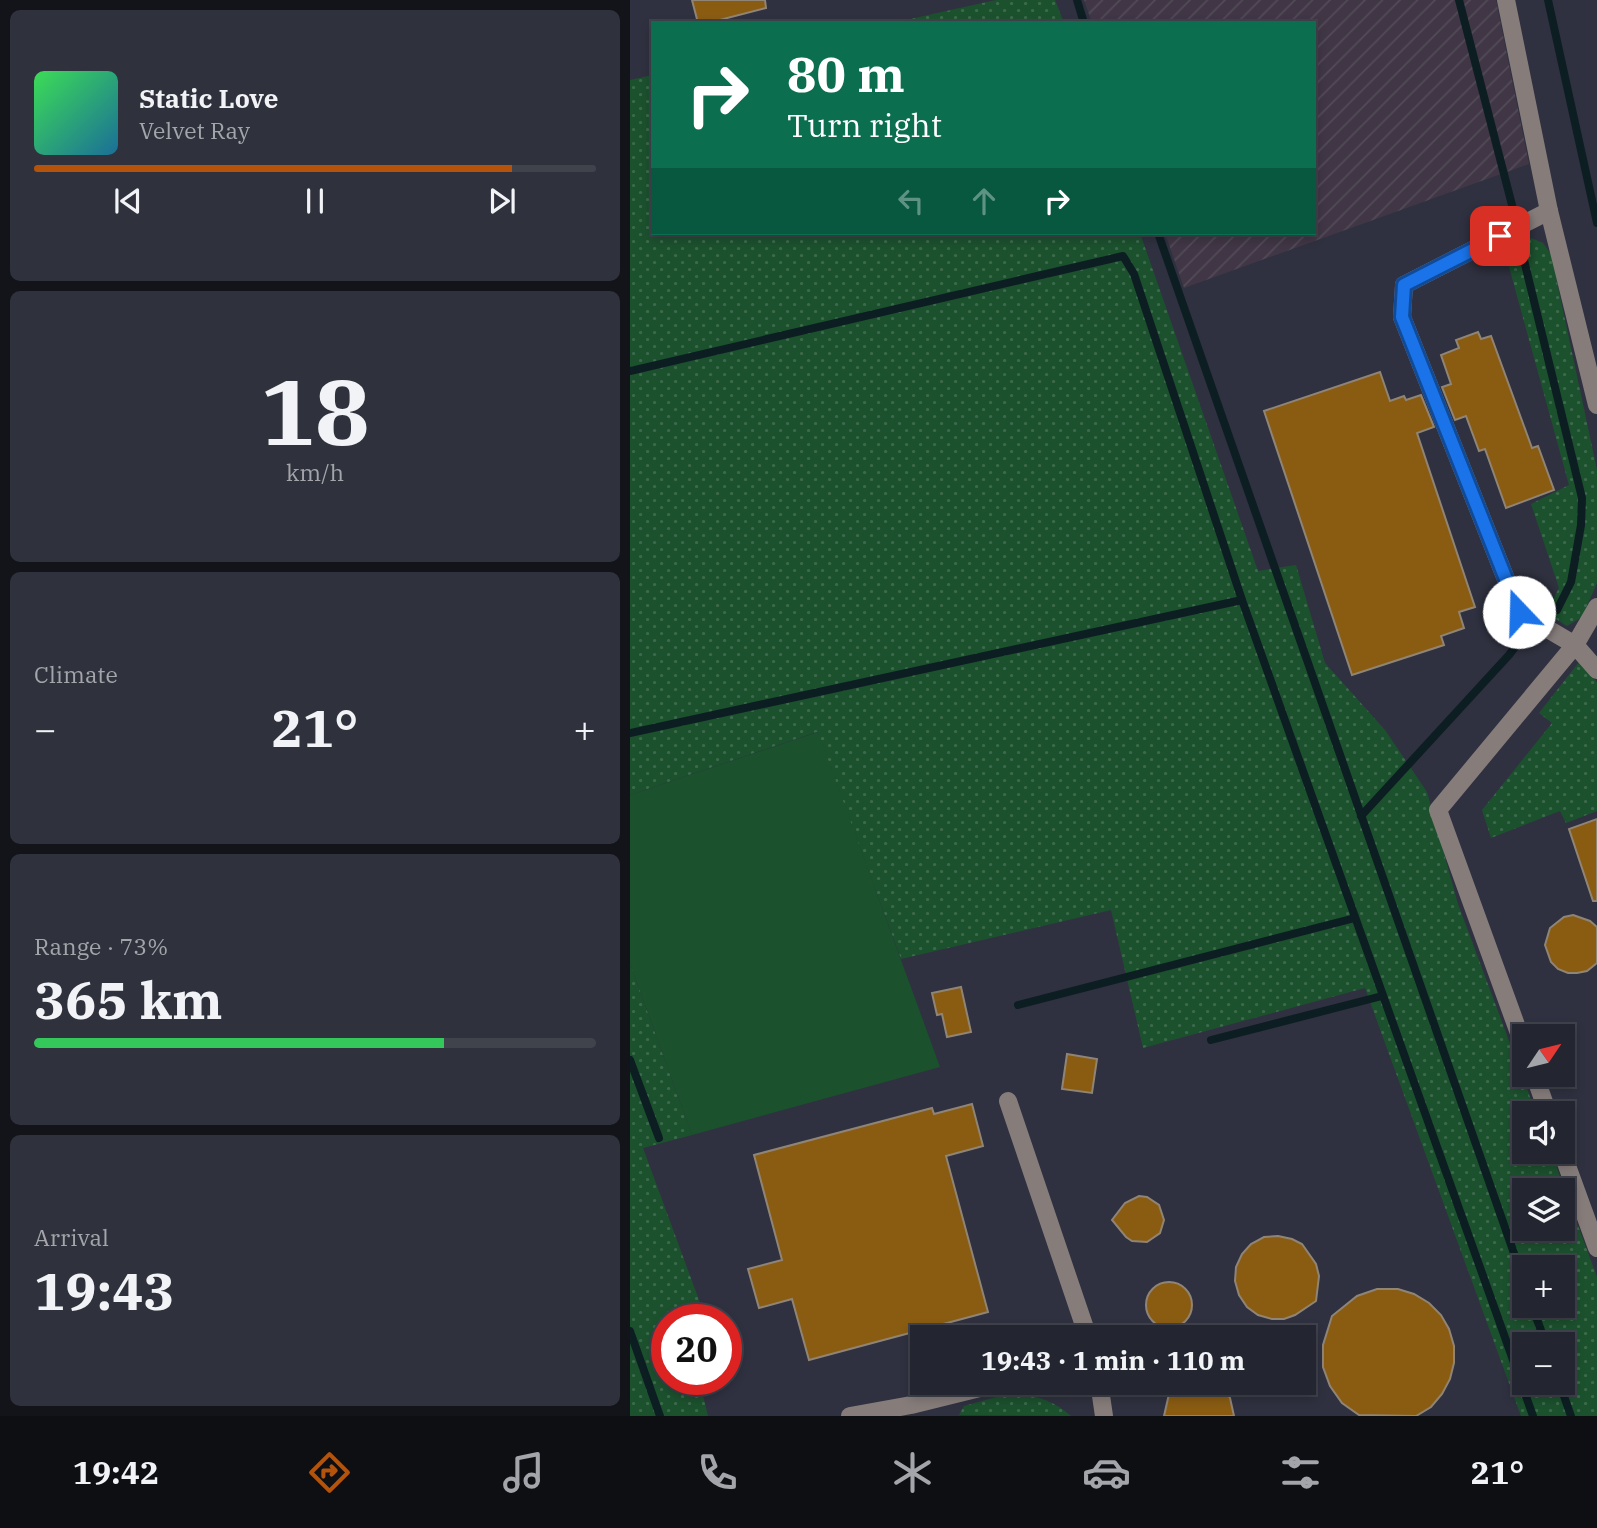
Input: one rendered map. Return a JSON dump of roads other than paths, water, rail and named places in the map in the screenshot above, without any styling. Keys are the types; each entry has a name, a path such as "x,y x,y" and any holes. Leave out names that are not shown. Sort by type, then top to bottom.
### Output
{"lane":[{"path":"1506,0 1549,211 1597,405"},
{"path":"1549,211 1404,285 1402,317 1519,612 1575,645 1597,670"},
{"path":"1516,1024 1438,810 1575,645 1597,607"},
{"path":"1008,1101 1084,1325"},
{"path":"1566,1164 1597,1248"},
{"path":"850,1416 951,1395"},
{"path":"1101,1395 1104,1416"},
{"path":"911,1405 932,1416"}],"waterway":[{"path":"1077,0 1083,21"},
{"path":"1459,0 1512,205"},
{"path":"1548,0 1597,223"},
{"path":"1159,235 1515,1255"},
{"path":"1522,252 1582,498 1581,525 1571,582 1557,610"},
{"path":"630,371 1123,256 1134,274 1242,600 630,733"},
{"path":"1242,600 1533,1416"},
{"path":"1361,816 1522,638"},
{"path":"1018,1005 1355,918"},
{"path":"1211,1040 1382,996"},
{"path":"630,1060 659,1138"},
{"path":"1536,1318 1542,1332"},
{"path":"630,1331 660,1416"},
{"path":"1564,1395 1571,1416"}]}
